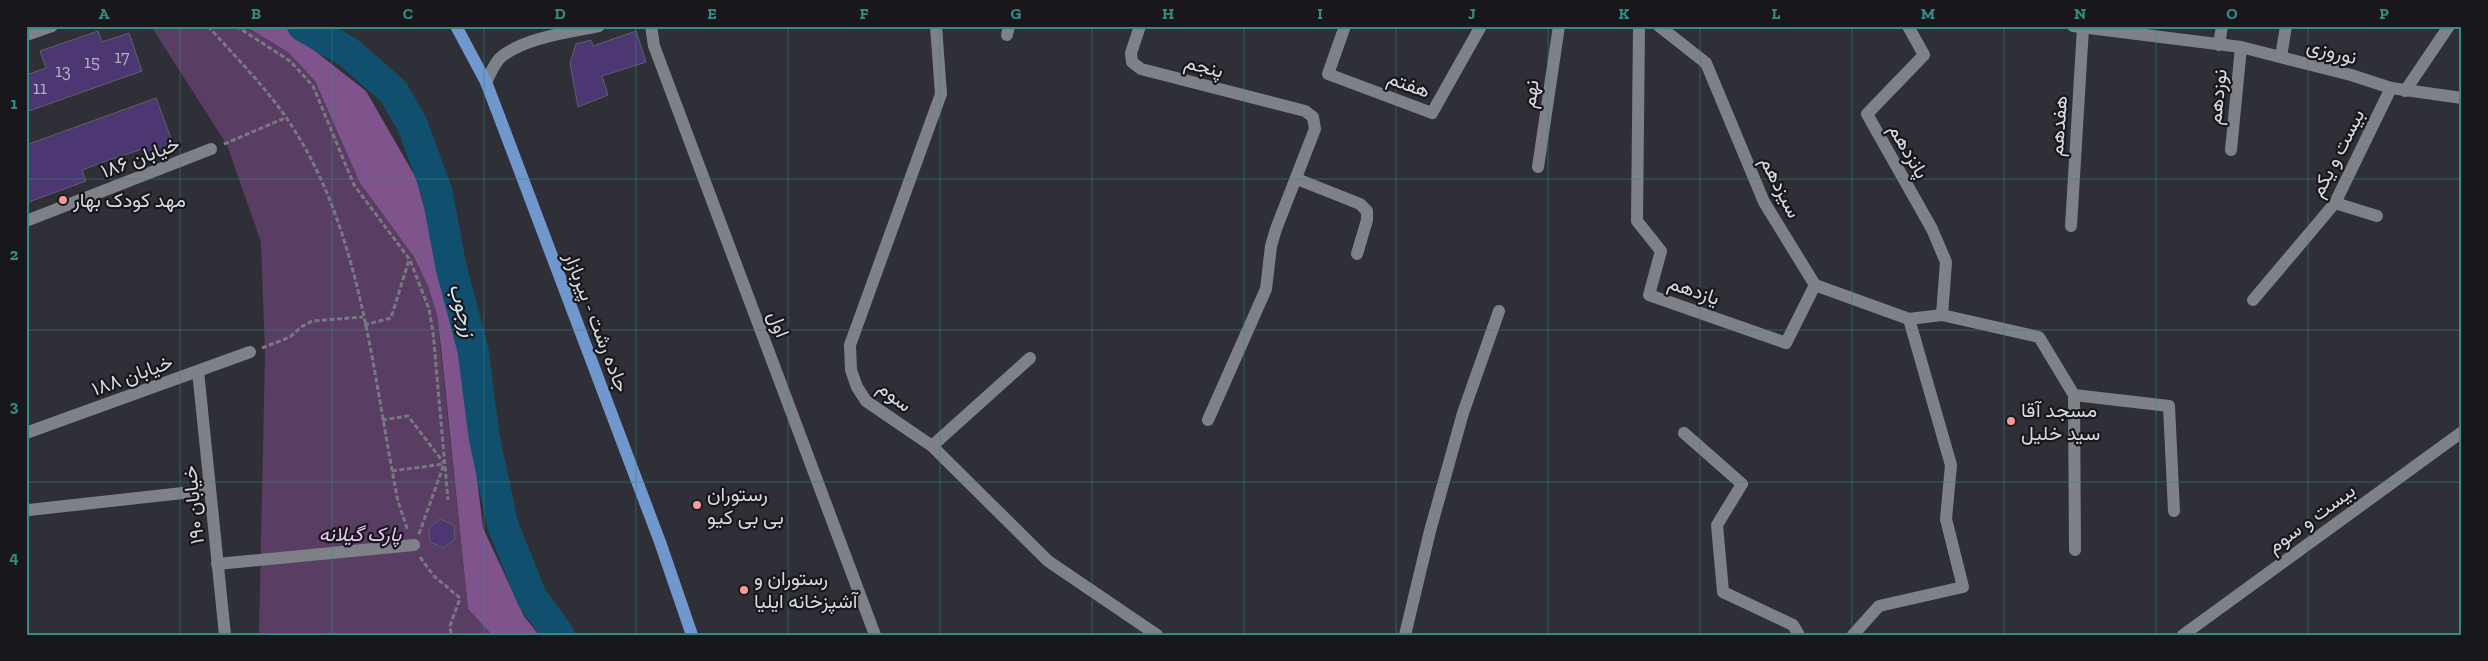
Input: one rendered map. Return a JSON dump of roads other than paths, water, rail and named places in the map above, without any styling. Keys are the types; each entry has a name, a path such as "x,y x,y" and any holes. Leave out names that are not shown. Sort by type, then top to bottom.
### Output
{"main road":[{"name":"جاده رشت - پیربازار","path":"456,26 486,82 660,542 692,635"}],"street":[{"path":"26,35 52,26"},
{"path":"486,82 499,59 524,45 564,32 600,26"},
{"name":"اول","path":"652,26 654,46 875,635"},
{"name":"سوم","path":"936,26 941,94 850,345 851,370 856,386 866,401 932,446 1048,561 1157,635"},
{"name":"پنجم","path":"1140,26 1131,53 1132,62 1141,69 1305,111 1313,118 1315,129 1297,178"},
{"name":"هفتم","path":"1345,26 1328,74 1432,113 1481,26"},
{"name":"نهم","path":"1538,167 1559,26"},
{"name":"یازدهم","path":"1639,26 1637,221 1661,251 1650,295 1786,343 1815,285"},
{"name":"سیزدهم","path":"1659,26 1706,63 1764,202 1815,285"},
{"name":"پانزدهم","path":"1908,26 1924,55 1867,114 1932,229 1946,262 1942,315"},
{"path":"2219,45 2222,26"},
{"path":"2281,57 2286,26"},
{"path":"2405,90 2449,26"},
{"name":"نوروزی","path":"2078,27 2241,47 2391,88 2462,98"},
{"name":"هفدهم","path":"2071,226 2078,27"},
{"name":"نوزدهم","path":"2231,150 2241,47"},
{"name":"بیست و یکم","path":"2253,300 2335,203 2391,88"},
{"name":"خیابان ۱۸۶","path":"26,221 211,149"},
{"path":"1208,420 1266,289 1271,246 1297,178 1360,204 1367,211 1367,220 1356,254"},
{"path":"2335,203 2377,216"},
{"path":"1815,285 1910,319 1942,315 2039,337 2074,395 2075,550"},
{"path":"1405,635 1430,530 1463,413 1499,311"},
{"path":"1853,635 1879,606 1963,587 1946,519 1951,465 1910,319"},
{"name":"خیابان ۱۸۸","path":"26,433 250,352"},
{"path":"932,446 1030,358"},
{"name":"خیابان ۱۹۰","path":"198,371 225,635"},
{"path":"2074,395 2170,406 2174,511"},
{"name":"بیست و سوم","path":"2183,635 2462,432"},
{"path":"1684,433 1742,484 1717,525 1723,592 1794,625 1799,635"},
{"path":"29,510 210,490"},
{"path":"217,564 414,545"}],"waterway":[{"name":"زرجوب","path":"303,26 348,52 393,91 412,124 437,192 451,267 473,350 484,436 503,526 532,598 559,635"}],"place":[{"name":"مهد کودک بهار","path":"63,200"},
{"name":"مسجد آقا سید خلیل","path":"2011,421"},
{"name":"رستوران بی بی کیو","path":"697,505"},
{"name":"رستوران و آشپزخانه ایلیا","path":"744,590"}],"park label":[{"name":"پارک گیلانه","path":"360,534"}]}
